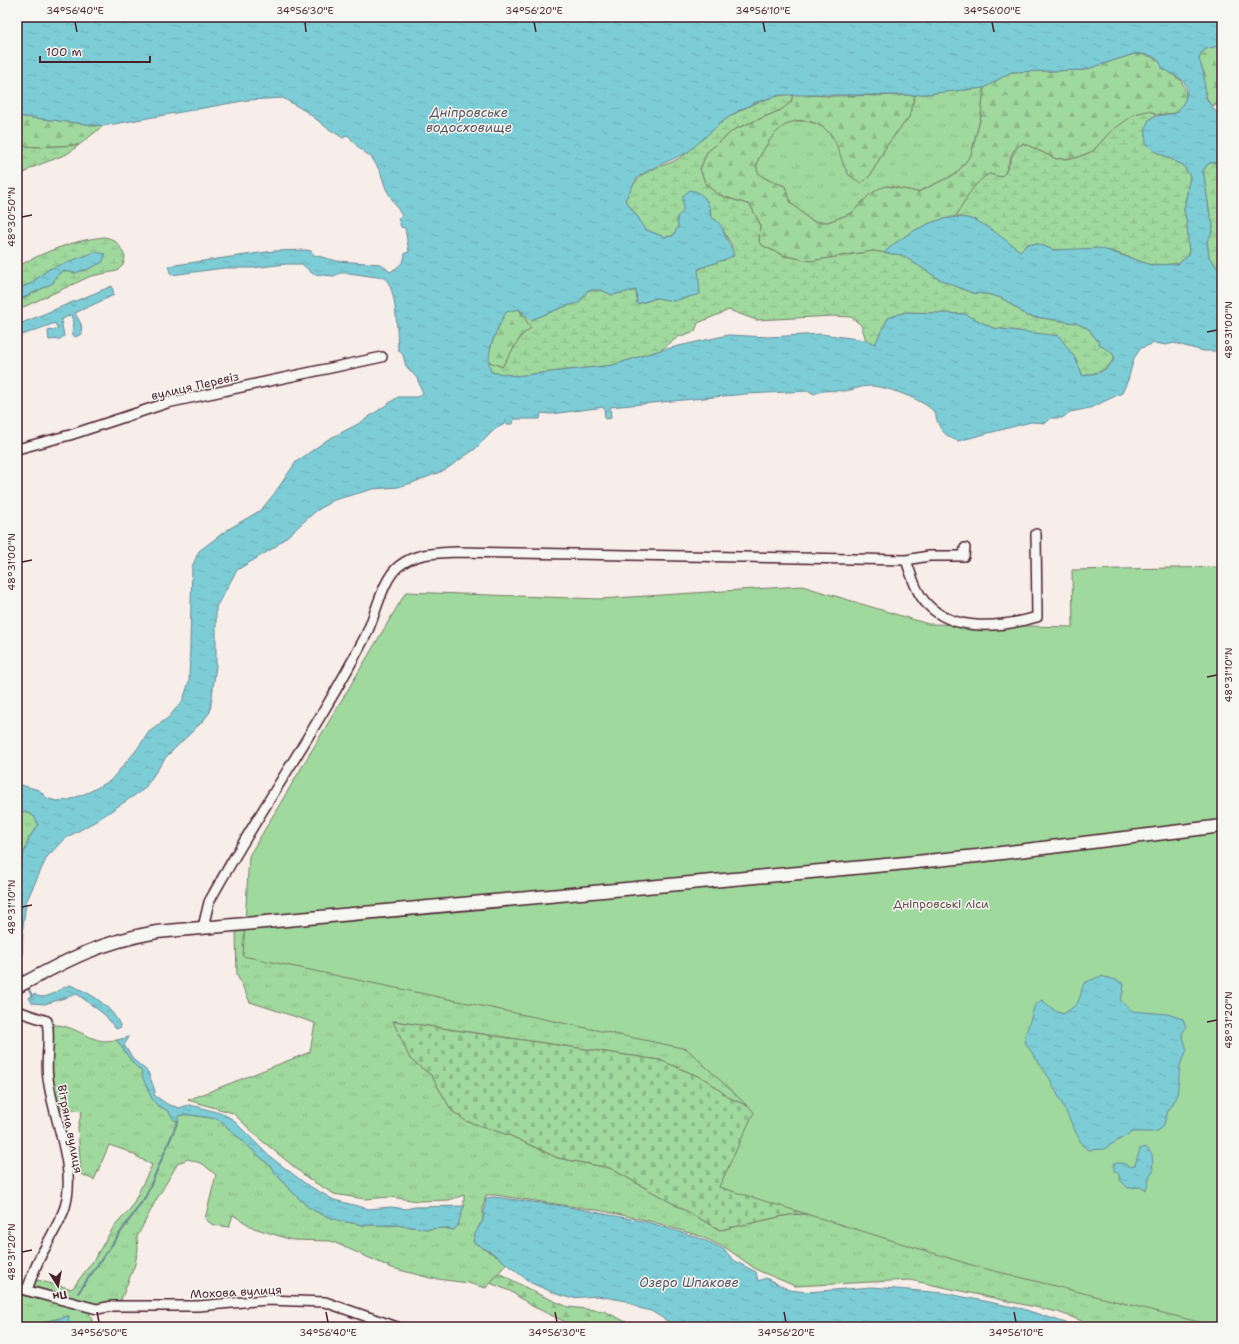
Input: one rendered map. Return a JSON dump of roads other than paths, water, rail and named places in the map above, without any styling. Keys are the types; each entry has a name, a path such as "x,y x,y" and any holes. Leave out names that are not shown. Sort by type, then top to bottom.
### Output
{"main road":[{"path":"17,987 75,956 120,939 157,932 886,866 1222,826"}],"street":[{"name":"вулиця Перевіз","path":"17,449 70,435 167,403 382,357"},
{"path":"906,560 925,603 937,613 954,621 971,625 1021,622 1037,618 1036,534"},
{"path":"203,927 209,902 333,696 366,635 387,582 397,567 414,556 456,552 906,560 929,556 964,556 965,548"},
{"name":"Вітряна вулиця","path":"17,1011 47,1020 50,1047 48,1077 65,1155 68,1185 65,1207 44,1249 27,1290"},
{"path":"17,1288 27,1290"},
{"name":"Мохова вулиця","path":"27,1290 97,1309 113,1306 198,1306 267,1300 325,1302 397,1327"}],"water":[{"name":"Дніпровське водосховище","path":"17,17 1222,17 1222,45 1206,49 1201,53 1199,59 1204,74 1205,97 1220,117 1222,117 1221,162 1209,163 1203,170 1213,226 1211,235 1207,241 1209,257 1222,274 1222,351 1203,351 1174,343 1166,345 1155,343 1141,348 1134,358 1128,380 1122,393 1090,408 1070,412 1062,418 1051,418 1046,423 1031,422 958,441 950,438 942,430 938,424 935,413 929,407 903,394 875,386 866,386 845,391 817,392 814,394 809,391 745,394 610,407 611,418 605,419 604,407 551,414 541,413 540,419 514,419 513,424 506,424 506,420 503,425 495,429 475,449 445,470 398,487 373,489 334,500 316,511 275,547 237,570 216,607 216,665 210,712 203,721 166,757 144,789 96,821 64,839 47,857 26,902 23,926 22,965 17,968 17,875 29,838 38,825 35,818 30,814 17,811 17,784 39,790 47,798 56,801 69,800 110,781 135,752 149,732 169,717 183,700 189,682 192,567 199,551 227,530 261,510 296,462 327,440 360,423 398,397 417,397 423,393 417,378 406,366 403,355 398,349 396,310 392,290 384,278 349,273 340,273 334,276 313,274 302,264 286,264 252,268 224,268 171,275 168,266 274,251 306,250 311,251 314,255 337,261 381,264 390,272 396,268 404,259 405,253 409,252 405,228 401,227 398,218 402,216 386,189 380,171 372,158 359,148 348,135 343,138 307,112 283,98 248,100 103,126 17,116","holes":["1134,54 1155,57 1162,68 1185,83 1187,92 1182,105 1176,113 1151,118 1146,126 1146,144 1156,152 1183,165 1190,176 1184,210 1187,224 1189,255 1178,264 1151,265 1100,248 1054,250 1038,244 1028,244 1020,251 986,226 974,220 963,217 938,220 926,225 892,245 884,253 902,255 939,279 972,293 987,294 1002,298 1028,316 1076,323 1089,329 1101,346 1110,351 1115,357 1109,366 1102,371 1083,376 1075,358 1059,336 993,328 965,314 906,312 888,318 875,344 865,340 821,334 769,337 728,335 661,350 613,365 516,376 491,372 489,364 490,349 495,334 506,312 519,309 531,320 566,306 579,303 588,290 601,290 612,295 636,290 637,304 657,298 674,301 700,294 698,269 734,256 722,226 711,217 708,203 703,196 690,190 683,196 683,211 677,217 678,227 673,236 664,237 644,229 639,219 625,200 637,178 649,170 688,152 722,122 738,111 754,103 779,95 915,95 984,88 1011,72 1084,70"]},
{"path":"95,252 105,254 103,262 88,269 74,273 63,271 56,276 53,283 17,301 17,289 30,284 49,269"},
{"path":"112,286 114,295 75,313 81,324 82,334 75,337 72,333 74,323 72,314 61,320 64,336 60,339 49,340 48,331 58,329 55,323 17,337 17,325"},
{"path":"1101,976 1124,984 1123,993 1120,1000 1132,1011 1167,1014 1183,1019 1186,1027 1182,1034 1187,1050 1180,1065 1177,1097 1168,1111 1163,1127 1156,1132 1132,1132 1104,1149 1088,1150 1082,1145 1050,1079 1026,1044 1025,1036 1035,1005 1042,1000 1055,1011 1063,1014 1077,1004 1084,983"},
{"path":"70,985 86,992 100,1001 117,1019 121,1027 116,1029 105,1015 77,994 45,1004 32,1003 29,998 34,994 43,997 48,996"},
{"path":"129,1037 124,1045 134,1060 148,1072 155,1091 154,1095 167,1104 179,1108 189,1105 199,1107 223,1114 232,1119 269,1156 306,1184 334,1200 369,1209 391,1207 406,1209 415,1207 464,1206 458,1225 454,1230 444,1228 427,1229 396,1225 364,1225 340,1221 308,1207 288,1188 269,1165 218,1119 184,1114 179,1116 178,1121 174,1120 168,1111 157,1105 152,1099 142,1076 142,1072 132,1062 117,1040"},
{"path":"1146,1147 1152,1154 1153,1171 1150,1175 1147,1188 1145,1190 1140,1187 1128,1188 1121,1181 1118,1173 1114,1171 1114,1163 1122,1163 1131,1167 1135,1165 1140,1149"},
{"name":"Озеро Шпакове","path":"494,1197 563,1206 647,1222 697,1237 722,1248 735,1261 756,1272 758,1281 766,1278 789,1290 807,1292 872,1287 944,1293 1023,1309 1078,1327 677,1327 651,1311 639,1308 627,1301 598,1296 570,1298 559,1295 531,1283 494,1254 473,1242 475,1234 483,1220 486,1198"},
{"path":"69,1316 67,1327 34,1327 47,1321"}],"waterway":[{"path":"19,966 24,978"},
{"path":"27,986 32,996"},
{"path":"78,1293 146,1196 178,1121"}],"park label":[{"name":"Дніпровські ліси","path":"941,904"}]}
